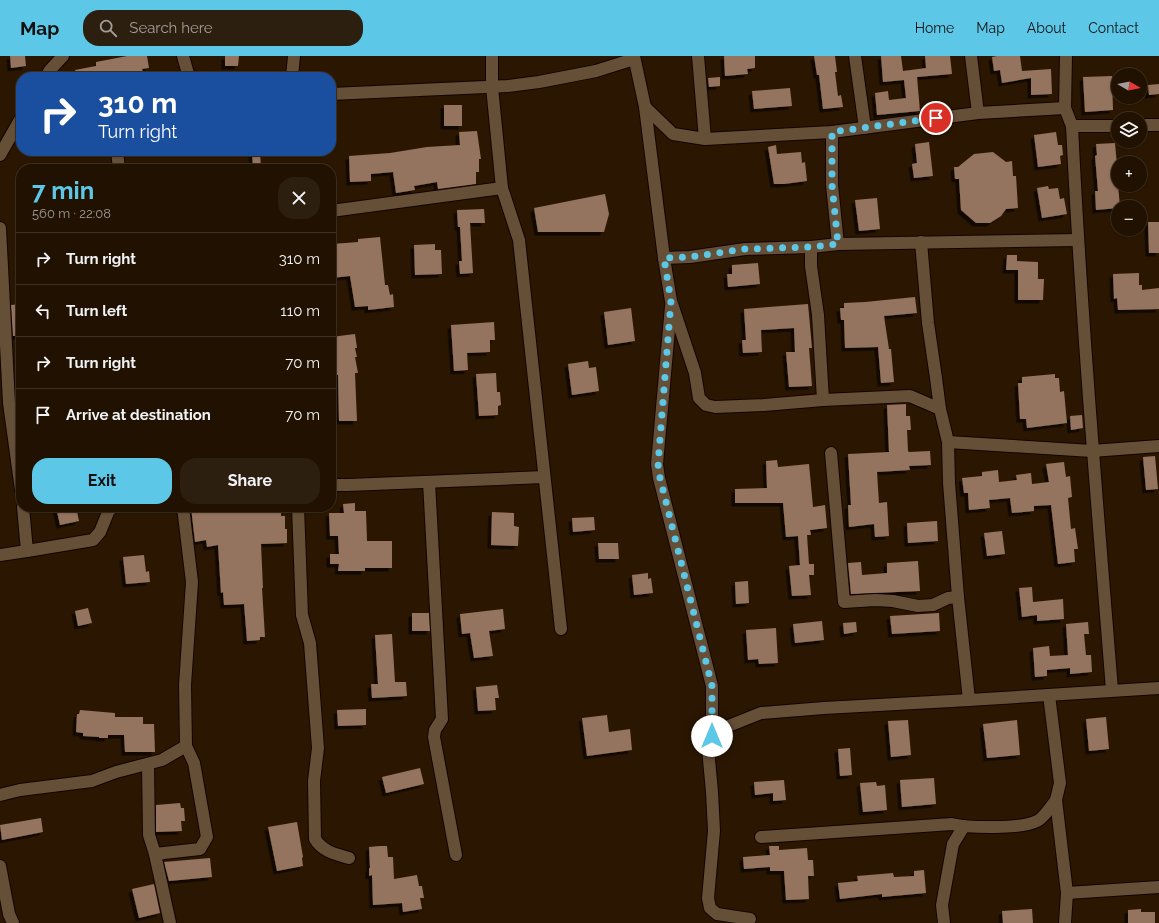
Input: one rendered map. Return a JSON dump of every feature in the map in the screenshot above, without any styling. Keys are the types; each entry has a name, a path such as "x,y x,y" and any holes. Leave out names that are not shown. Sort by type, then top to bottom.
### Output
{"street":[{"path":"49,72 63,56"},
{"path":"183,56 188,72"},
{"path":"292,72 294,56"},
{"path":"492,56 492,87 502,188 519,240 561,629"},
{"path":"698,56 705,139"},
{"path":"855,56 865,128"},
{"path":"971,56 978,113"},
{"path":"1066,56 1065,108 1072,126 1077,240 1092,451 1112,690"},
{"path":"336,94 492,87 539,82 596,71 634,57 645,107 664,258 671,301 695,373 699,398 706,405 715,407 910,396 940,409"},
{"path":"645,107 673,134 705,139 832,132 978,113 1065,108"},
{"path":"1147,125 1159,124"},
{"path":"1072,126 1111,126"},
{"path":"0,155 16,127"},
{"path":"832,132 832,185 838,244"},
{"path":"336,210 502,188"},
{"path":"0,228 10,403 16,450"},
{"path":"664,258 690,257 745,249 811,247 838,244 1077,240"},
{"path":"921,242 928,323 940,409 948,442 949,483 958,597 969,700"},
{"path":"811,247 811,266 818,315 822,400"},
{"path":"671,301 658,464 660,478 712,686 712,736 708,749 714,831 708,898 710,908 717,914 750,919"},
{"path":"948,442 1092,451 1159,446"},
{"path":"831,453 844,602 875,600 926,606 933,605 948,598 958,597"},
{"path":"336,485 544,476"},
{"path":"429,482 442,720 435,730 434,736 456,855"},
{"path":"24,512 28,551"},
{"path":"0,555 93,540 100,532 108,512"},
{"path":"155,854 200,849 206,837 194,763 186,746 185,685 192,582 184,512"},
{"path":"298,512 302,615 310,643 318,748 314,781 315,839 319,845 326,850 349,858"},
{"path":"712,736 721,728 761,713 1159,688"},
{"path":"1049,695 1060,783 1056,800 1066,893 1065,923"},
{"path":"0,795 20,790 92,781 116,772 162,760 186,746"},
{"path":"148,764 149,835 155,854 170,923"},
{"path":"761,837 952,824 964,826 1013,826 1038,821 1056,800"},
{"path":"944,923 942,905 953,844 964,826"},
{"path":"0,866 9,914 13,923"},
{"path":"1066,893 1159,887"}],"building":[{"path":"10,56 25,56 26,66 11,68"},
{"path":"127,56 147,56 149,68 142,69 143,72 76,72 75,70 96,66 96,62"},
{"path":"225,56 239,56 238,66 225,66"},
{"path":"724,56 755,56 755,68 747,69 748,74 725,76"},
{"path":"814,56 835,56 838,96 841,95 843,107 823,109 819,75 817,75"},
{"path":"881,56 901,56 903,71 926,68 925,56 950,56 952,74 917,77 920,111 877,115 875,93 888,91 889,100 906,98 904,80 883,82"},
{"path":"1020,56 1022,71 1051,69 1052,94 1031,95 1031,78 1002,83 1000,70 994,71 992,57"},
{"path":"1111,76 1111,104 1113,104 1113,110 1085,112 1083,77"},
{"path":"720,77 720,86 709,87 708,78"},
{"path":"1159,84 1159,94 1149,95 1148,85"},
{"path":"790,88 792,106 754,109 752,91"},
{"path":"444,105 462,105 462,126 444,126"},
{"path":"477,131 481,159 479,159 479,172 476,172 476,184 438,189 437,182 414,186 415,190 396,193 393,172 371,174 371,181 350,182 349,156 390,153 427,147 460,145 459,132"},
{"path":"1056,132 1058,145 1062,145 1063,155 1060,156 1061,164 1038,167 1034,135"},
{"path":"929,142 933,176 914,178 912,164 917,163 915,144"},
{"path":"1111,143 1111,148 1115,148 1116,156 1111,156 1111,192 1119,192 1119,200 1111,200 1111,209 1096,210 1095,191 1098,191 1095,156 1097,155 1096,144"},
{"path":"776,145 777,154 801,152 802,163 805,162 807,181 774,184 768,147"},
{"path":"993,152 1006,162 1012,161 1013,176 1016,176 1018,208 1006,209 1001,216 990,223 976,223 961,210 959,179 955,179 954,167 958,167 974,154"},
{"path":"252,156 260,156 261,164 253,164"},
{"path":"1048,186 1049,189 1058,188 1060,199 1064,198 1067,214 1042,218 1037,188"},
{"path":"605,194 609,214 604,232 538,232 534,208"},
{"path":"877,198 880,229 859,231 855,200"},
{"path":"484,209 485,223 470,223 473,273 460,274 459,261 462,261 460,227 458,227 457,210"},
{"path":"1148,222 1159,222 1159,253 1149,253"},
{"path":"380,237 385,285 388,285 390,295 393,294 394,307 368,310 368,306 355,307 350,276 336,277 336,244 358,242 358,239"},
{"path":"435,244 435,250 441,250 442,274 415,275 414,245"},
{"path":"1007,255 1017,255 1017,261 1038,262 1038,279 1044,279 1043,300 1018,300 1018,270 1006,270"},
{"path":"758,263 760,284 728,287 727,274 732,274 732,265"},
{"path":"1139,273 1139,285 1142,285 1142,290 1159,288 1159,309 1118,310 1117,298 1114,299 1113,274"},
{"path":"915,297 917,313 884,316 889,349 891,349 894,382 881,383 878,347 845,348 844,320 841,320 840,308 844,308 844,303"},
{"path":"16,304 16,336 13,336 11,305"},
{"path":"808,304 812,348 809,348 812,386 789,387 786,352 795,352 794,328 761,330 762,352 743,353 742,340 746,340 744,309"},
{"path":"631,308 635,341 608,345 604,312"},
{"path":"494,322 495,340 490,340 490,352 467,353 468,370 454,371 451,325"},
{"path":"355,334 357,348 355,348 357,357 355,357 358,373 355,373 357,421 339,421 338,375 336,375 336,336"},
{"path":"588,361 589,368 596,367 599,391 572,395 568,364"},
{"path":"496,373 497,392 500,392 501,405 498,406 498,415 479,416 476,374"},
{"path":"1055,374 1055,378 1059,378 1060,392 1064,391 1067,423 1027,428 1026,419 1020,419 1018,383 1022,383 1022,377"},
{"path":"906,404 906,416 910,416 911,430 907,430 908,451 930,451 931,465 909,466 910,470 877,472 879,503 887,502 889,536 875,537 874,524 849,527 848,505 851,505 848,454 889,452 887,405"},
{"path":"1082,415 1083,428 1071,430 1070,416"},
{"path":"1155,456 1158,489 1146,490 1143,457"},
{"path":"777,460 778,467 809,464 813,507 825,505 827,528 810,530 811,535 807,535 809,564 814,564 814,575 809,575 811,595 792,596 789,566 800,565 798,536 786,537 783,503 735,503 735,489 767,488 766,461"},
{"path":"1064,462 1066,477 1070,476 1072,497 1068,498 1071,529 1075,528 1078,549 1074,549 1075,562 1058,564 1051,505 1034,506 1034,511 1012,513 1010,498 989,500 990,508 969,510 968,493 964,493 962,478 982,476 982,472 998,470 999,482 1017,480 1016,475 1031,473 1032,484 1049,482 1046,464"},
{"path":"355,503 355,511 366,511 367,541 392,541 392,568 365,568 365,571 338,571 339,564 330,564 330,554 339,554 338,536 330,536 329,513 344,513 343,504"},
{"path":"57,512 77,512 79,521 60,525"},
{"path":"192,512 281,512 281,516 285,516 287,543 261,544 265,637 260,637 260,640 247,641 244,604 224,605 223,592 221,593 218,545 207,547 206,540 195,542"},
{"path":"492,512 514,513 514,526 519,527 518,546 491,545"},
{"path":"594,517 595,530 573,532 572,518"},
{"path":"937,521 938,541 908,543 907,523"},
{"path":"1002,531 1005,554 987,556 984,533"},
{"path":"598,543 618,543 619,559 599,559"},
{"path":"144,555 146,572 149,571 150,582 126,584 123,557"},
{"path":"918,561 920,591 851,594 848,563 861,562 862,575 887,573 887,563"},
{"path":"648,573 648,579 651,578 653,593 634,595 632,575"},
{"path":"748,581 749,603 736,604 735,582"},
{"path":"1032,587 1033,602 1063,599 1064,619 1037,621 1037,615 1022,617 1019,588"},
{"path":"88,608 92,623 78,626 75,611"},
{"path":"503,609 505,629 489,631 493,656 474,658 470,633 462,634 460,614"},
{"path":"412,613 429,613 430,631 412,631"},
{"path":"939,613 940,631 892,634 890,616"},
{"path":"822,621 824,640 795,643 793,624"},
{"path":"856,622 857,632 844,634 843,623"},
{"path":"1088,622 1089,634 1084,634 1086,655 1091,655 1092,672 1070,674 1070,668 1047,670 1047,676 1035,677 1033,648 1049,646 1050,656 1068,655 1066,624"},
{"path":"776,628 778,663 759,664 758,659 748,660 746,630"},
{"path":"392,634 395,682 406,682 407,696 372,698 371,684 378,684 375,635"},
{"path":"497,685 499,698 495,698 496,710 478,711 476,687"},
{"path":"366,709 366,725 338,726 337,710"},
{"path":"80,710 115,713 115,717 143,717 143,724 154,724 155,752 125,752 124,735 108,735 108,738 83,736 83,733 76,732 77,714 79,714"},
{"path":"607,715 609,732 630,729 632,750 587,756 582,718"},
{"path":"1106,717 1109,749 1089,751 1086,719"},
{"path":"908,720 911,755 891,757 888,721"},
{"path":"1017,720 1020,755 987,758 983,724"},
{"path":"850,748 852,775 840,776 838,749"},
{"path":"420,768 424,784 386,793 382,777"},
{"path":"934,778 936,804 902,807 900,780"},
{"path":"784,780 786,800 773,801 773,793 755,795 754,782"},
{"path":"876,782 877,786 885,785 887,810 863,812 860,783"},
{"path":"180,803 181,808 184,808 185,821 181,821 182,831 156,832 156,805"},
{"path":"41,818 43,832 2,840 0,825"},
{"path":"297,822 303,857 303,866 277,871 268,827"},
{"path":"387,846 388,857 393,857 394,879 417,875 419,886 422,886 424,898 420,898 422,909 403,912 402,903 373,905 372,875 369,876 369,847"},
{"path":"769,846 779,846 779,850 807,848 808,860 813,860 814,876 808,876 809,899 786,900 784,871 770,871 770,867 744,869 743,857 770,855"},
{"path":"210,858 212,877 169,881 164,862"},
{"path":"924,870 926,893 882,897 882,894 840,899 838,883 858,881 857,876 893,873 894,877 914,876 914,871"},
{"path":"154,884 160,913 139,918 132,889"},
{"path":"1032,909 1033,923 1003,923 1002,911"},
{"path":"1141,909 1141,912 1155,912 1155,923 1128,923 1128,910"}],"route":[{"path":"712,736 712,686 660,478 658,464 671,301 664,258 690,257 745,249 811,247 838,244 832,185 832,132 936,118"}]}
